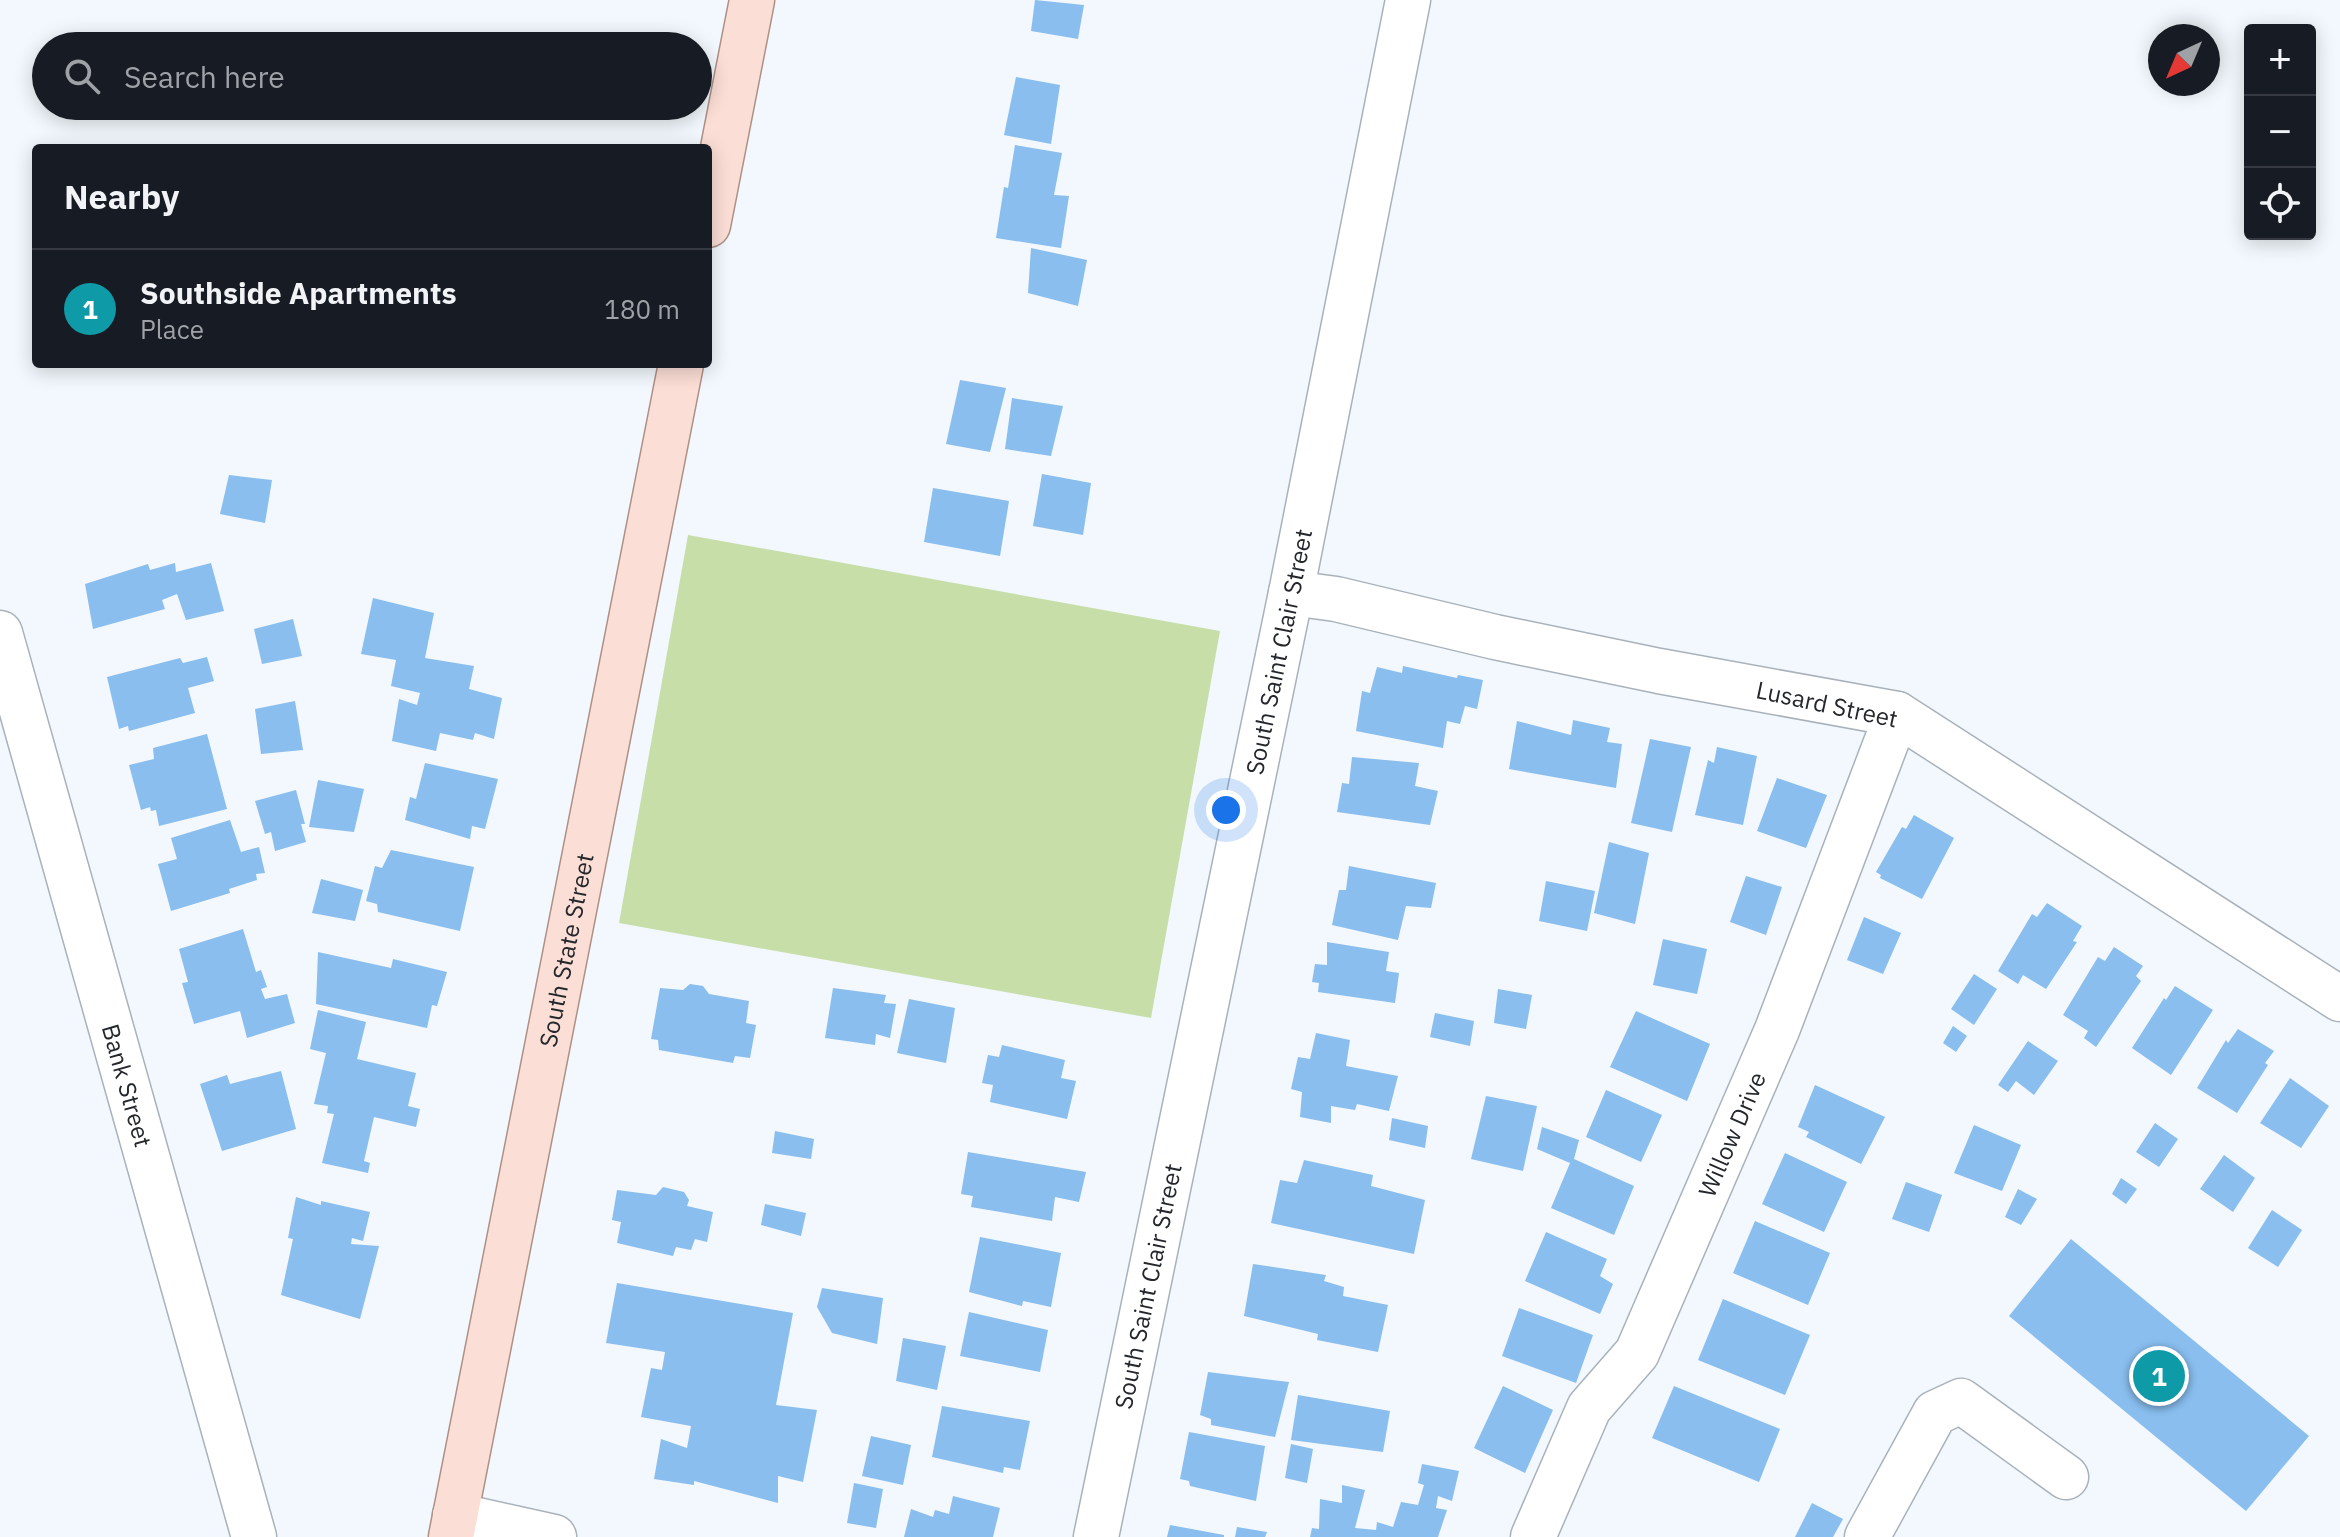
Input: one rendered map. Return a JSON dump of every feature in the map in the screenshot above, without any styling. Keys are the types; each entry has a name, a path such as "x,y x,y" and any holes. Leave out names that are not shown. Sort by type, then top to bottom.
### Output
{"main road":[{"path":"712,205 752,0"},
{"name":"South State Street","path":"453,1526 680,368"}],"street":[{"name":"South Saint Clair Street","path":"1096,1537 1291,593 1408,0"},
{"name":"Lusard Street","path":"1291,593 1336,599 1495,637 1659,671 1897,714 2340,999"},
{"name":"Bank Street","path":"0,633 254,1537"},
{"name":"Willow Drive","path":"1533,1537 1589,1408 1637,1353 1777,1030 1897,714"},
{"path":"1867,1537 1935,1413 1961,1401 2066,1477"},
{"path":"453,1526 554,1537"}],"green space":[{"path":"688,535 1220,631 1151,1018 619,923"}],"building":[{"path":"1035,0 1084,5 1078,39 1031,31"},
{"path":"1016,77 1060,85 1051,144 1004,135"},
{"path":"1015,145 1062,153 1054,195 1069,196 1061,248 996,238"},
{"path":"1031,248 1087,260 1078,306 1028,293"},
{"path":"960,380 1006,388 990,452 946,444"},
{"path":"1012,398 1063,406 1051,456 1005,449"},
{"path":"1042,474 1091,483 1083,535 1033,526"},
{"path":"229,475 272,480 265,523 220,514"},
{"path":"933,488 1009,501 1000,556 924,542"},
{"path":"175,563 176,572 211,563 224,611 186,620 177,594 162,600 165,609 93,629 85,584 148,564 150,570"},
{"path":"373,598 434,613 425,658 474,666 469,689 502,698 494,739 475,733 473,740 440,733 436,751 392,741 399,699 417,705 420,693 391,686 396,660 361,654"},
{"path":"293,619 302,656 262,664 254,629"},
{"path":"207,657 214,681 188,688 195,713 129,731 128,726 119,729 107,677 180,658 183,663"},
{"path":"1403,666 1457,678 1458,675 1483,680 1477,709 1465,706 1460,724 1447,721 1443,748 1356,731 1362,691 1370,693 1377,667 1402,673"},
{"path":"295,701 303,750 261,754 255,709"},
{"path":"1573,720 1610,728 1607,742 1622,744 1616,788 1509,769 1517,721 1571,735"},
{"path":"207,734 227,809 159,826 156,810 151,811 150,807 141,810 129,765 154,759 153,748"},
{"path":"1650,739 1691,747 1672,832 1631,823"},
{"path":"1717,747 1757,756 1743,825 1695,815 1708,760 1714,763"},
{"path":"1352,757 1419,763 1415,786 1438,791 1430,825 1337,812 1342,783 1349,784"},
{"path":"425,763 498,779 485,829 472,826 470,839 405,820 410,797 416,799"},
{"path":"1777,778 1827,795 1806,848 1757,831"},
{"path":"318,780 364,789 354,832 309,827"},
{"path":"296,790 305,824 301,824 306,842 275,851 271,832 265,834 255,801"},
{"path":"1914,815 1954,838 1922,899 1880,878 1881,875 1876,872 1902,827 1906,829"},
{"path":"230,820 241,852 259,847 265,873 256,874 257,880 229,889 230,893 171,911 158,864 177,859 171,838"},
{"path":"1609,842 1649,853 1635,924 1594,913"},
{"path":"391,850 474,867 460,931 378,912 377,904 366,901 375,866 382,868"},
{"path":"1349,866 1436,883 1431,908 1406,906 1398,940 1332,925 1339,890 1346,890"},
{"path":"1746,876 1782,887 1766,935 1730,922"},
{"path":"321,879 363,890 355,921 312,913"},
{"path":"1546,881 1595,891 1587,931 1539,921"},
{"path":"2047,903 2082,926 2073,941 2077,942 2046,989 2023,975 2018,984 1998,971 2032,914 2037,917"},
{"path":"1864,917 1901,933 1883,974 1847,960"},
{"path":"243,929 256,972 261,970 267,987 261,989 265,999 287,994 295,1023 247,1038 240,1011 194,1024 182,983 188,982 179,949"},
{"path":"1663,939 1707,949 1697,994 1653,985"},
{"path":"1327,942 1389,952 1386,971 1399,973 1395,1003 1318,992 1319,983 1312,982 1315,964 1327,965"},
{"path":"2114,947 2143,966 2136,976 2141,981 2096,1047 2084,1038 2088,1031 2063,1015 2098,957 2105,961"},
{"path":"318,952 391,968 393,959 447,972 437,1006 432,1005 427,1028 316,1004"},
{"path":"1974,974 1997,989 1974,1025 1951,1009"},
{"path":"690,984 703,986 709,994 749,1001 746,1023 756,1025 750,1058 735,1056 733,1063 659,1050 658,1040 651,1039 660,988 683,990"},
{"path":"2175,986 2213,1010 2171,1075 2132,1048"},
{"path":"833,988 886,995 884,1003 896,1004 890,1038 876,1034 875,1045 825,1038"},
{"path":"1498,989 1532,995 1526,1029 1494,1023"},
{"path":"909,999 955,1008 946,1063 897,1053"},
{"path":"318,1010 366,1022 357,1059 416,1073 408,1106 420,1109 416,1127 374,1117 364,1161 370,1163 368,1173 322,1163 334,1114 327,1113 328,1106 314,1104 326,1053 310,1049"},
{"path":"1636,1011 1710,1044 1687,1101 1610,1067"},
{"path":"1435,1013 1474,1021 1470,1046 1430,1037"},
{"path":"1953,1026 1967,1036 1956,1052 1943,1043"},
{"path":"2238,1029 2274,1051 2237,1113 2197,1088 2226,1040 2228,1043"},
{"path":"1316,1033 1350,1040 1346,1066 1398,1076 1389,1111 1357,1104 1355,1110 1331,1106 1331,1123 1300,1117 1302,1092 1291,1089 1298,1057 1310,1059"},
{"path":"2028,1041 2058,1061 2034,1095 2016,1081 2008,1092 1998,1085"},
{"path":"1002,1045 1065,1060 1061,1078 1076,1081 1067,1119 990,1102 993,1085 982,1083 988,1055 999,1057"},
{"path":"281,1071 296,1129 222,1151 200,1084 227,1075 230,1084"},
{"path":"2290,1078 2329,1106 2301,1148 2260,1123"},
{"path":"1815,1085 1885,1117 1861,1164 1806,1137 1809,1132 1798,1127"},
{"path":"1606,1090 1662,1115 1641,1162 1586,1137"},
{"path":"1486,1096 1537,1106 1523,1171 1471,1159"},
{"path":"1392,1118 1428,1126 1425,1148 1389,1140"},
{"path":"2155,1123 2178,1139 2159,1167 2136,1152"},
{"path":"1974,1125 2021,1145 2002,1191 1954,1173"},
{"path":"1542,1127 1579,1140 1574,1159 1634,1186 1614,1235 1551,1208 1570,1163 1537,1149"},
{"path":"775,1131 814,1139 811,1159 772,1153"},
{"path":"968,1152 1086,1172 1079,1202 1055,1197 1052,1221 971,1207 973,1196 961,1194"},
{"path":"1785,1153 1847,1182 1824,1232 1762,1204"},
{"path":"2224,1155 2255,1178 2233,1212 2200,1189"},
{"path":"1304,1160 1373,1175 1371,1186 1425,1200 1414,1254 1271,1223 1280,1180 1297,1183"},
{"path":"2121,1178 2137,1189 2126,1204 2112,1194"},
{"path":"1906,1182 1942,1195 1929,1232 1892,1219"},
{"path":"663,1187 684,1192 689,1200 687,1206 713,1212 707,1242 695,1239 691,1250 676,1247 673,1256 617,1243 621,1222 612,1220 617,1190 656,1195"},
{"path":"2018,1189 2037,1199 2021,1225 2005,1217"},
{"path":"296,1197 321,1205 321,1201 370,1212 363,1241 352,1238 351,1244 379,1246 360,1319 281,1295 293,1239 288,1238"},
{"path":"765,1204 806,1213 801,1236 761,1225"},
{"path":"2272,1210 2302,1230 2278,1267 2248,1248"},
{"path":"1755,1221 1830,1253 1808,1305 1733,1273"},
{"path":"1546,1232 1607,1259 1600,1276 1613,1284 1600,1314 1525,1281"},
{"path":"980,1237 1061,1253 1051,1307 1023,1301 1022,1306 969,1292"},
{"path":"2071,1239 2309,1436 2246,1511 2009,1316"},
{"path":"1253,1264 1326,1275 1324,1281 1344,1287 1343,1296 1388,1305 1378,1352 1317,1340 1318,1334 1244,1316"},
{"path":"617,1283 793,1313 776,1405 817,1410 803,1482 778,1476 778,1503 694,1481 694,1485 654,1479 661,1439 687,1448 691,1426 641,1417 651,1368 662,1370 665,1352 606,1343"},
{"path":"822,1288 883,1298 877,1344 832,1333 817,1307"},
{"path":"1723,1299 1810,1335 1785,1395 1698,1360"},
{"path":"1519,1308 1593,1335 1576,1383 1502,1356"},
{"path":"969,1312 1048,1330 1040,1372 960,1356"},
{"path":"903,1338 946,1346 937,1390 896,1381"},
{"path":"1208,1372 1289,1382 1275,1437 1211,1425 1211,1419 1200,1415"},
{"path":"1503,1386 1553,1410 1525,1473 1474,1448"},
{"path":"1674,1386 1780,1429 1759,1482 1652,1438"},
{"path":"1298,1395 1390,1411 1383,1452 1291,1440"},
{"path":"942,1406 1030,1421 1020,1470 1004,1467 1003,1473 932,1457"},
{"path":"1189,1432 1265,1446 1256,1501 1190,1486 1189,1481 1180,1479"},
{"path":"871,1436 911,1445 903,1485 862,1476"},
{"path":"1291,1444 1313,1449 1307,1483 1285,1478"},
{"path":"1422,1464 1459,1471 1452,1501 1438,1496 1436,1508 1447,1510 1438,1537 1310,1537 1312,1528 1319,1529 1320,1499 1342,1503 1342,1485 1365,1490 1355,1528 1376,1530 1377,1522 1393,1527 1401,1502 1418,1505 1424,1485 1418,1483"},
{"path":"854,1483 883,1489 876,1528 847,1523"},
{"path":"953,1496 1000,1508 993,1537 904,1537 911,1509 933,1517 935,1510 949,1514"},
{"path":"1812,1503 1843,1519 1833,1537 1795,1537"},
{"path":"1170,1525 1224,1535 1224,1537 1167,1537"},
{"path":"1237,1527 1267,1532 1265,1537 1235,1537"}],"place":[{"name":"Southside Apartments","path":"2159,1376"}]}
